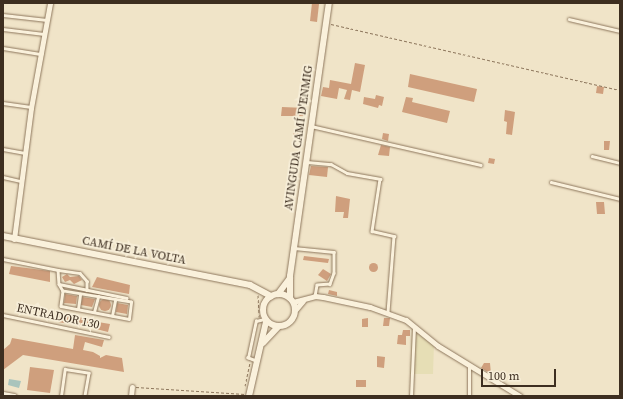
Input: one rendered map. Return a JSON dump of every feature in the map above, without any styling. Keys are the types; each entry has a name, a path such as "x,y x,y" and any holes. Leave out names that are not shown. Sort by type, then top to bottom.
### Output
{"street":[{"path":"14,239 31,108 42,54 50,3"},
{"name":"AVINGUDA CAMÍ D'ENMIG","path":"293,303 290,276 330,3"},
{"name":"CAMÍ DE LA VOLTA","path":"3,236 250,285 271,296"},
{"name":"AVINGUDA CAMÍ D'ENMIG","path":"278,294 290,276"},
{"path":"260,290 264,302 262,311 263,343"},
{"path":"264,302 271,296 278,294 293,303 315,296 370,307 388,313 406,320 469,366 520,396"},
{"path":"247,395 254,360 263,343 278,327 287,325 294,318 293,303"},
{"path":"263,320 278,327"},
{"path":"131,396 132,386"},
{"path":"3,394 14,396"}],"lane":[{"path":"3,15 47,20"},
{"path":"569,19 620,31"},
{"path":"3,29 45,34"},
{"path":"3,48 42,54"},
{"path":"3,103 31,108"},
{"path":"311,126 481,165"},
{"path":"3,149 25,153"},
{"path":"592,156 620,163"},
{"path":"306,161 331,164 347,173 380,179 372,231 394,236 388,313"},
{"path":"3,177 22,181"},
{"path":"551,182 620,199"},
{"path":"294,248 334,252 334,273 330,284 316,285 315,296"},
{"path":"3,260 80,273 87,281 87,290"},
{"path":"58,270 59,284 63,291 61,306 129,319 131,302 63,291"},
{"path":"59,284 127,298"},
{"path":"78,309 80,294"},
{"path":"94,312 98,297"},
{"path":"112,316 115,300"},
{"name":"ENTRADOR 130","path":"3,315 109,337"},
{"path":"254,360 248,358 256,322 263,320"},
{"path":"411,396 414,326"},
{"path":"469,366 469,396"},
{"path":"61,396 65,369 89,373 85,396"}],"path":[{"path":"326,23 620,90"},
{"path":"260,290 257,293 263,320"},
{"path":"132,386 247,395 254,360"}],"shaded area":[{"path":"412,327 434,344 433,374 410,374"}],"water":[{"path":"9,379 21,381 19,388 8,385"}],"building":[{"path":"312,3 319,4 317,22 310,21"},
{"path":"355,63 365,65 360,92 352,90 350,100 344,99 347,90 339,88 337,99 321,96 323,87 329,88 330,80 351,84"},
{"path":"410,74 477,89 474,102 408,87"},
{"path":"597,86 604,87 603,94 596,93"},
{"path":"376,95 384,97 382,106 379,105 378,108 363,104 364,97 375,99"},
{"path":"406,97 413,98 412,102 450,111 447,123 402,112"},
{"path":"282,107 306,108 305,116 281,116"},
{"path":"505,110 515,112 512,135 506,134 507,122 504,121"},
{"path":"294,129 303,130 302,136 293,135"},
{"path":"383,133 389,134 388,141 382,139"},
{"path":"604,141 610,141 609,150 604,150"},
{"path":"381,145 390,147 389,156 378,155"},
{"path":"489,158 495,159 494,164 488,163"},
{"path":"311,166 328,167 327,177 309,175"},
{"path":"336,196 350,199 348,218 343,218 344,212 335,212"},
{"path":"596,202 604,202 605,214 597,214"},
{"path":"304,256 329,259 328,263 303,260"},
{"path":"373,262 378,267 373,272 368,267"},
{"path":"11,266 50,271 50,282 9,274"},
{"path":"323,269 331,274 327,281 318,275"},
{"path":"67,274 70,277 79,276 82,280 74,284 70,280 65,282 62,277"},
{"path":"97,277 130,285 129,294 92,287"},
{"path":"329,290 337,292 337,296 328,294"},
{"path":"65,294 77,296 76,304 64,303"},
{"path":"82,297 95,299 92,307 81,305"},
{"path":"103,299 107,299 111,305 107,311 103,311 99,307 99,303"},
{"path":"117,303 128,305 127,314 116,312"},
{"path":"60,314 89,319 87,327 58,322"},
{"path":"368,318 368,327 362,327 362,319"},
{"path":"384,318 390,318 389,326 383,326"},
{"path":"98,322 110,324 108,332 96,329"},
{"path":"403,330 410,330 410,336 406,336 406,345 397,344 398,335 402,335"},
{"path":"75,335 104,340 102,347 85,342 83,350 93,352 100,356 100,358 106,355 122,358 124,372 23,355 3,370 3,350 10,344 12,338 73,349"},
{"path":"377,356 385,357 384,368 377,367"},
{"path":"484,363 490,363 491,374 481,368"},
{"path":"30,367 54,370 50,393 27,390"},
{"path":"356,380 366,380 366,387 356,387"}]}
